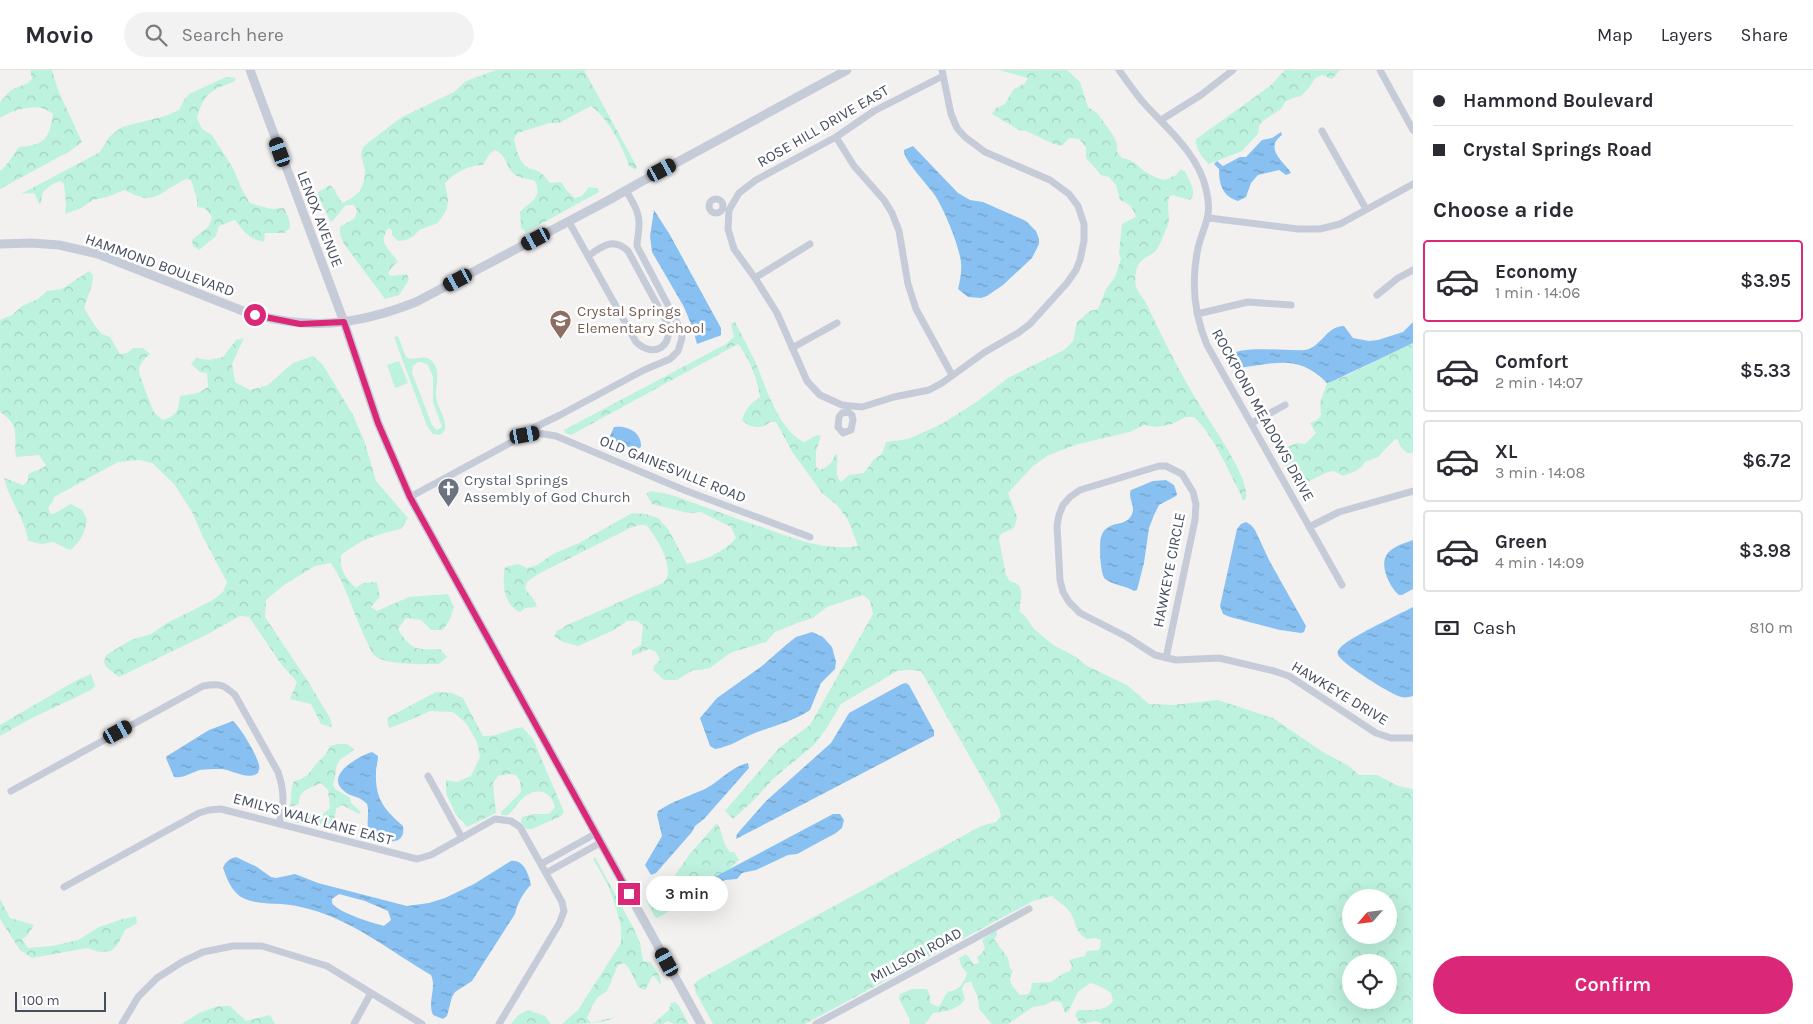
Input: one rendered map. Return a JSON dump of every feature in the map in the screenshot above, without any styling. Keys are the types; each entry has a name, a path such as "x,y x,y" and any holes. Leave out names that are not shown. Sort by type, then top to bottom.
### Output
{"street":[{"name":"LENOX AVENUE","path":"250,70 344,322 378,423 410,497 701,1024"},
{"name":"HAMMOND BOULEVARD","path":"0,244 31,243 58,245 98,254 243,311 266,318 300,324 344,322 385,314 416,302 568,222 847,70"},
{"name":"ROCKPOND MEADOWS DRIVE","path":"1119,70 1140,99 1180,142 1200,172 1208,195 1209,218 1199,247 1194,271 1194,290 1197,314 1207,345 1342,585"},
{"path":"1161,120 1201,95 1233,70"},
{"path":"1380,70 1413,130"},
{"path":"810,244 756,278 777,313 807,381 816,391 848,410 894,397 929,390 984,352 1018,334 1030,324 1067,283 1076,270 1082,251 1085,230 1078,206 1060,186 1033,172 996,158 977,147 966,137 950,114 941,72"},
{"name":"ROSE HILL DRIVE EAST","path":"756,278 743,263 732,244 728,229 726,209 743,188 836,138 874,111 941,72"},
{"path":"1322,131 1366,209"},
{"path":"836,138 854,166 884,200 892,213 899,230 908,284 916,310 952,375"},
{"path":"1209,218 1308,230 1328,228 1340,224 1413,184"},
{"path":"410,497 525,435 529,430 644,370 670,360 678,351 682,338 681,330 637,246 638,211 626,190"},
{"path":"568,222 636,342 642,348 649,350 663,346 668,338 667,323 628,251 622,245 606,245 588,256"},
{"path":"1377,295 1398,278 1413,270"},
{"path":"1197,314 1248,302 1291,305"},
{"path":"792,348 837,323"},
{"path":"1252,424 1285,405"},
{"name":"OLD GAINESVILLE ROAD","path":"525,435 537,433 556,436 684,490 810,537"},
{"name":"HAWKEYE CIRCLE","path":"1159,466 1174,469 1182,474 1196,504 1195,520 1166,658 1155,655 1128,637 1080,613 1069,602 1063,592 1060,580 1057,526 1063,505 1080,490 1159,466"},
{"path":"1309,527 1339,512 1413,491"},
{"name":"HAWKEYE DRIVE","path":"1166,658 1187,661 1219,658 1274,671 1289,676 1376,733 1391,738 1413,738"},
{"path":"11,791 203,686 215,684 225,686 234,694 278,772 284,802 278,824"},
{"path":"428,776 462,838"},
{"name":"EMILYS WALK LANE EAST","path":"64,887 199,813 209,810 222,809 417,859 431,855 495,819 512,821 520,827 562,902 564,911 560,924 499,1024"},
{"path":"541,864 595,834"},
{"path":"546,873 600,843"},
{"name":"MILLSON ROAD","path":"816,1024 1029,909"},
{"path":"122,1024 138,997 157,978 182,962 203,952 233,946 262,946 327,966 422,1024"},
{"path":"354,1024 371,993"}],"green space":[{"path":"30,70 52,70 58,90 82,142 70,151 0,189 0,171 19,147 35,145 44,139 50,129 53,114 42,108 20,109 0,118 0,102 11,90 28,83 32,79"},
{"path":"496,70 584,70 637,167 636,170 629,166 623,150 609,125 591,106 559,123 549,123 518,133 514,138 519,158 527,167 540,172 550,183 561,182 575,198 582,196 589,187 598,188 599,192 526,232 521,228 520,212 536,196 537,187 535,181 515,175 505,159 495,150 490,153 483,165 462,170 448,180 445,184 448,199 447,209 438,223 419,230 414,236 406,240 398,241 392,235 392,230 388,228 384,242 398,262 388,273 391,276 407,274 409,280 399,295 385,299 344,244 340,235 340,227 355,218 357,210 354,205 346,205 331,222 318,197 318,192 330,185 343,203 352,198 360,191 364,181 365,170 361,155 363,147 402,117 454,92 466,81"},
{"path":"999,70 1067,70 1080,82 1088,107 1097,113 1113,135 1117,144 1117,152 1122,158 1134,162 1145,172 1165,180 1176,175 1180,170 1185,171 1193,189 1193,196 1190,200 1172,195 1169,197 1169,220 1166,231 1156,251 1139,263 1135,280 1138,291 1186,382 1238,468 1246,492 1245,500 1242,500 1226,464 1214,443 1194,417 1186,417 1172,424 1156,427 1145,425 1130,432 1078,444 1049,455 1033,466 1008,493 1017,517 1014,528 1001,534 999,539 1006,575 1010,581 1019,585 1021,596 1020,612 1034,629 1055,646 1076,657 1087,666 1127,685 1149,704 1172,705 1218,700 1273,718 1323,752 1349,766 1359,775 1377,775 1398,786 1413,789 1413,1024 1103,1024 1096,1021 1082,1024 1075,1015 1078,1010 1102,1009 1113,1001 1111,993 1098,985 1090,983 1078,992 1068,1012 1065,1013 1061,1002 1053,1001 1045,1005 1033,1007 1008,1024 992,1024 979,1009 978,998 971,982 965,983 962,989 965,999 956,1008 933,1013 925,1024 910,1024 910,1020 899,999 900,994 912,989 927,989 930,1003 938,1007 947,993 957,989 966,978 967,973 961,966 959,958 966,954 974,964 979,963 977,957 985,948 982,940 996,930 997,935 994,939 1008,958 1010,968 1013,971 1010,981 1020,995 1028,994 1032,983 1051,982 1070,971 1072,966 1069,960 1085,956 1087,951 1099,950 1101,940 1095,938 1087,939 1083,936 1078,930 1070,912 1052,896 1033,901 805,1024 713,1024 696,993 694,984 700,979 981,826 996,822 1001,816 999,808 921,671 909,670 897,671 841,704 814,745 774,778 733,819 725,811 779,748 810,725 873,614 870,601 863,595 827,607 813,618 775,632 766,642 730,653 710,668 693,670 677,680 664,680 653,670 660,660 656,652 649,649 632,656 632,650 641,645 643,625 637,621 627,621 614,630 578,646 563,642 554,636 557,631 567,625 663,583 668,571 665,557 654,535 646,525 630,528 540,573 527,582 525,588 537,607 525,608 520,612 514,609 507,599 504,586 505,567 518,564 527,568 537,565 553,554 579,543 632,513 658,518 668,529 687,564 714,555 736,538 731,527 701,512 688,513 652,504 646,494 651,491 672,495 806,542 832,547 858,546 848,520 837,505 822,493 793,453 776,422 756,427 748,425 742,420 749,407 760,397 752,369 738,344 571,435 565,433 564,430 726,344 734,337 731,324 735,322 753,357 773,404 786,427 804,442 817,435 821,436 816,451 816,467 820,470 826,467 837,454 837,476 841,482 849,475 864,473 874,459 882,454 886,442 908,439 940,425 975,403 1008,378 1064,350 1073,341 1077,322 1090,311 1098,309 1106,289 1115,277 1121,259 1119,253 1122,224 1136,217 1130,206 1120,200 1116,185 1109,177 1101,175 1086,158 1086,147 1079,139 1069,138 1062,146 1054,144 1026,131 1019,130 992,114 996,108 1005,104 1013,90 1025,83 1028,78"},
{"path":"1285,70 1340,70 1332,79 1322,75 1315,78 1301,96 1285,102 1281,109 1264,120 1259,126 1258,134 1242,151 1209,164 1200,153 1196,139 1270,86"},
{"path":"226,77 236,78 234,82 219,87 205,98 197,118 202,129 212,135 233,168 250,203 271,209 284,208 289,219 290,228 284,233 265,233 264,242 259,241 247,234 235,220 219,226 216,236 199,250 193,246 192,240 209,226 212,217 205,208 197,207 197,199 191,180 186,179 151,198 144,198 125,190 93,200 81,208 65,214 64,184 60,181 51,185 43,192 40,205 34,193 21,194 100,152 109,137 122,127 165,116 179,110 189,94"},
{"path":"89,271 93,275 92,285 84,308 102,334 110,337 120,354 127,353 133,348 143,348 150,354 141,363 139,373 154,412 163,420 174,414 179,405 180,396 198,393 208,387 207,373 200,372 191,364 196,358 209,360 223,357 236,340 244,338 232,364 235,382 250,390 268,385 293,363 313,356 323,365 353,415 364,440 376,481 408,518 401,529 369,538 341,555 342,569 346,577 356,588 363,583 377,582 380,597 371,607 377,611 409,597 448,594 454,607 450,619 443,630 431,630 421,620 406,618 398,629 411,645 420,649 440,649 447,657 439,664 414,664 387,661 374,655 362,632 342,582 331,563 315,566 284,585 266,600 265,617 309,683 330,718 332,727 321,724 311,704 290,699 297,682 281,664 249,617 240,616 208,634 119,677 106,667 104,662 106,655 131,640 151,634 167,623 213,600 223,592 227,582 192,512 174,484 152,463 139,460 118,462 54,497 48,508 51,514 71,504 82,510 87,519 82,536 70,550 53,542 41,544 28,541 24,525 9,494 4,478 23,485 28,481 28,475 46,465 39,455 16,457 14,427 7,417 0,412 0,320 12,315 22,306 38,299 47,291 62,289"},
{"path":"398,336 406,357 413,359 426,358 435,365 437,373 436,396 445,426 445,430 440,435 433,434 427,426 394,337","holes":["418,362 428,365 433,377 433,402 442,427 437,430 432,425 412,373 413,366"]},
{"path":"1413,343 1413,453 1407,453 1400,446 1398,440 1395,439 1378,457 1365,462 1355,471 1343,476 1334,471 1328,472 1299,486 1296,485 1278,451 1297,443 1305,444 1316,433 1310,423 1317,420 1321,415 1320,403 1327,383 1348,375"},
{"path":"399,361 408,383 395,388 387,365"},
{"path":"91,674 95,686 91,690 30,719 0,736 0,725 77,680"},
{"path":"436,692 452,693 463,698 483,736 522,727 533,739 564,812 561,816 532,829 526,829 521,822 522,817 534,814 549,814 555,807 550,797 543,792 529,794 508,815 501,815 501,812 521,792 520,781 516,775 509,774 498,776 493,783 496,813 467,827 455,813 446,793 446,780 457,782 471,776 480,757 477,742 466,723 453,712 430,711 389,728 387,718"},
{"path":"347,744 354,749 338,762 333,784 335,789 350,798 351,803 361,812 359,814 342,805 336,809 334,824 312,825 290,821 288,816 291,814 323,814 330,808 328,790 321,783 303,793 299,799 299,804 290,806 294,781 308,774 325,755 330,746"},
{"path":"717,823 727,848 730,852 734,852 739,860 721,875 679,889 677,893 709,900 713,905 712,910 706,907 702,910 698,903 692,899 657,918 655,917 646,900 656,888 671,881 689,855"},
{"path":"595,857 634,929 640,943 643,961 650,962 654,967 661,985 653,975 645,990 638,987 629,968 624,963 618,965 607,991 598,997 592,1006 587,1018 591,1023 562,1024 578,1010 621,943 621,926 608,885 593,859"},
{"path":"0,899 10,918 34,925 27,936 22,939 28,948 52,946 78,940 99,927 136,916 137,923 125,930 118,944 111,951 99,952 87,948 32,958 20,950 0,919"},
{"path":"675,1002 689,1024 674,1024 667,1021 663,1024 653,1024 669,1010 671,1003"},
{"path":"218,1006 230,1006 246,1021 270,1015 275,1024 182,1024 199,1013"},
{"path":"528,1010 545,1016 551,1024 511,1024 518,1015"}],"water":[{"path":"1281,132 1282,135 1277,140 1275,150 1291,173 1286,175 1279,170 1258,175 1251,183 1246,197 1238,201 1228,196 1221,184 1219,169 1214,164 1217,161 1223,166 1240,157 1246,157 1262,140 1272,138"},
{"path":"913,146 958,193 970,200 983,202 1026,221 1036,231 1039,244 1032,258 1003,285 987,296 981,298 968,297 958,289 961,265 957,246 948,220 936,197 907,160 904,150"},
{"path":"654,210 670,235 721,328 721,335 697,344 684,307 652,252 650,236"},
{"path":"1413,322 1413,343 1327,383 1306,367 1296,364 1275,363 1238,368 1234,366 1227,356 1234,352 1254,349 1305,350 1316,345 1333,329 1344,326 1353,338 1369,341 1378,340 1403,332"},
{"path":"614,427 629,428 639,437 641,447 636,450 614,441 610,436"},
{"path":"1166,480 1174,485 1177,494 1159,505 1154,515 1149,528 1144,563 1137,590 1134,591 1108,581 1103,576 1101,566 1100,546 1103,533 1110,526 1126,521 1131,516 1133,509 1130,496 1131,490 1153,481"},
{"path":"1246,522 1255,530 1270,562 1306,626 1304,632 1280,630 1223,614 1220,606 1237,529"},
{"path":"1413,540 1413,589 1399,595 1392,588 1387,577 1384,561 1391,550"},
{"path":"1413,607 1413,696 1403,697 1357,672 1341,659 1338,652 1344,644 1352,639"},
{"path":"812,632 823,637 832,647 836,662 835,669 821,683 810,710 726,746 715,749 710,746 700,718 717,698 762,666 796,637"},
{"path":"906,683 909,685 934,731 934,736 736,839 737,834 766,801 831,743 849,713"},
{"path":"233,721 244,735 258,761 258,773 249,776 220,769 208,769 181,777 174,777 166,758 167,756 209,730"},
{"path":"372,752 378,756 376,781 379,796 386,809 403,826 403,834 396,841 384,840 373,835 368,826 367,804 344,791 339,785 338,779 346,767"},
{"path":"748,763 749,768 704,819 695,826 692,832 656,873 651,875 645,865 662,836 657,815 658,811 675,801 705,789 736,767"},
{"path":"833,814 840,814 844,820 842,828 836,833 797,854 788,855 756,870 742,873 737,879 725,880 714,886 702,888 711,879"},
{"path":"236,857 257,867 271,877 276,878 295,874 318,883 407,906 429,903 445,898 474,884 511,861 519,862 523,865 531,885 523,894 515,914 472,981 455,992 447,1016 443,1019 433,1015 431,1010 433,980 431,975 361,932 316,911 282,904 256,902 241,897 232,888 223,868 227,862","holes":["339,894 365,901 388,911 391,920 384,926 358,918 339,909 333,904 332,899"]}],"place":[{"name":"Crystal Springs Elementary School","path":"561,339"},
{"name":"Crystal Springs Assembly of God Church","path":"448,508"}],"route":[{"path":"255,315 300,324 344,322 378,423 410,497 629,894"}]}
